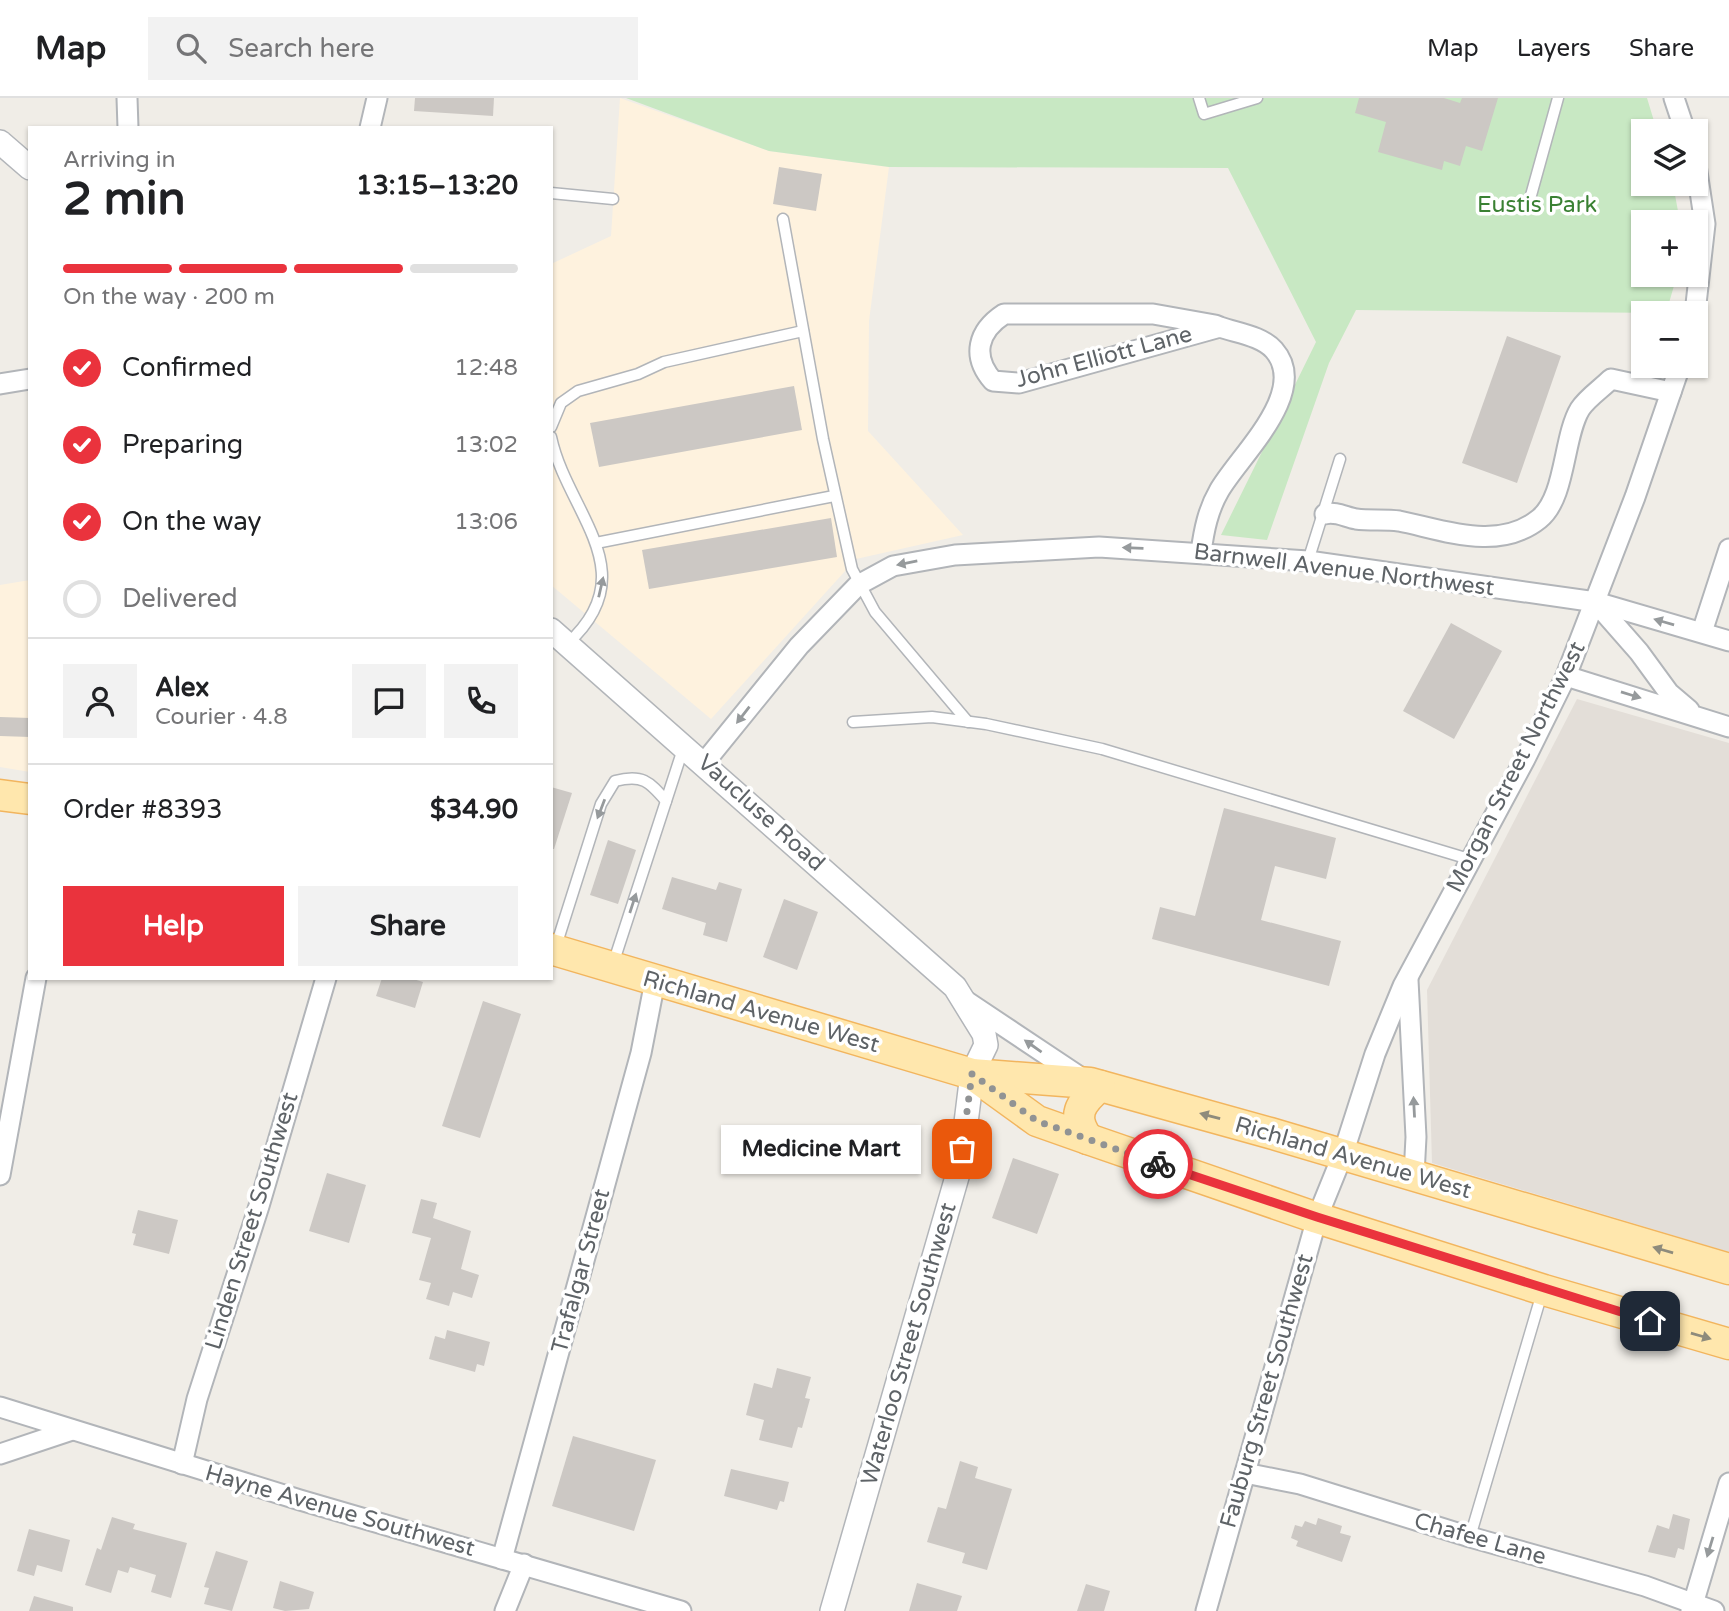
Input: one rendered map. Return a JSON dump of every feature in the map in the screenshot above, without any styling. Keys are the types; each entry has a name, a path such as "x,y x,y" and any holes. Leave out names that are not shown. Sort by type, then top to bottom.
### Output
{"main road":[{"path":"0,795 28,799"},
{"name":"Richland Avenue West","path":"553,950 972,1074 1095,1085 1342,1154 1729,1269"},
{"name":"Richland Avenue West","path":"972,1074 1037,1121 1317,1217 1544,1290 1729,1344"},
{"path":"1088,1139 1079,1128 1079,1111 1095,1085"}],"street":[{"path":"127,98 128,126"},
{"path":"370,126 377,98"},
{"path":"1674,98 1681,119"},
{"path":"0,142 28,166"},
{"path":"1696,301 1705,224 1701,196"},
{"name":"John Elliott Lane","path":"1201,552 1205,525 1214,500 1274,413 1283,379 1282,363 1274,350 1262,341 1220,327 1153,314 1004,314 990,323 981,337 978,354 985,372 993,381 1018,383 1220,327"},
{"name":"Morgan Street Northwest","path":"1408,977 1525,759 1566,676 1596,602 1676,378"},
{"path":"0,384 28,379"},
{"path":"1325,514 1332,512 1357,519 1397,521 1436,531 1489,538 1525,527 1541,518 1560,482 1580,410 1611,379 1671,391"},
{"name":"Barnwell Avenue Northwest","path":"704,762 799,646 858,585 893,566 955,555 1099,547 1308,561 1596,602 1729,641"},
{"path":"1702,632 1729,549"},
{"path":"1596,602 1681,705 1719,724"},
{"name":"Vaucluse Road","path":"559,637 704,762 956,988 966,1001 986,1045 972,1074"},
{"path":"1566,676 1719,724"},
{"path":"1408,977 1416,1137 1414,1175"},
{"name":"Fauburg Street Southwest","path":"1206,1611 1317,1217 1342,1154 1375,1054 1408,977"},
{"path":"0,1175 9,1083 35,980"},
{"name":"Linden Street Southwest","path":"182,1464 197,1399 259,1206 325,980"},
{"name":"Trafalgar Street","path":"502,1559 640,1053 655,981"},
{"path":"966,1001 1095,1085"},
{"name":"Waterloo Street Southwest","path":"832,1611 961,1163 972,1074"},
{"name":"Hayne Avenue Southwest","path":"0,1407 182,1464 681,1611"},
{"path":"0,1454 72,1430"},
{"name":"Chafee Lane","path":"1245,1473 1300,1484 1470,1537 1646,1586 1692,1608 1714,1611"},
{"path":"1692,1608 1729,1483"},
{"path":"505,1611 524,1564"}],"lane":[{"path":"1199,98 1204,114 1257,98"},
{"path":"1530,199 1558,98"},
{"path":"553,193 613,200"},
{"path":"783,219 834,496 858,585 875,612 968,722"},
{"path":"553,422 561,403 578,391 638,374 664,362 803,331"},
{"path":"553,456 596,543 604,577 602,591 585,628 559,637"},
{"path":"1308,561 1325,514 1340,458"},
{"path":"596,543 834,496"},
{"path":"853,722 932,717 1102,749 1469,859"},
{"path":"612,968 684,746"},
{"path":"553,950 601,804 615,781 628,777 650,781 666,801"},
{"path":"1470,1537 1544,1290"}],"shaded area":[{"path":"620,98 769,151 889,167 869,321 868,431 963,535 856,559 711,719 553,587 553,263 611,236"},
{"path":"28,580 28,772 0,767 0,585"},
{"path":"1577,699 1729,743 1729,1252 1432,1163 1427,990"}],"green space":[{"name":"Eustis Park","path":"626,98 1647,98 1653,119 1631,119 1631,196 1675,196 1678,210 1631,210 1631,287 1674,287 1670,301 1631,301 1631,313 1356,310 1329,363 1267,540 1221,535 1316,342 1228,168 889,167 769,151"}],"building":[{"path":"415,98 494,98 493,116 414,111"},
{"path":"1359,98 1444,98 1460,103 1462,98 1498,98 1482,151 1466,146 1460,166 1444,161 1442,170 1378,152 1386,122 1355,113"},
{"path":"779,167 822,174 816,211 773,204"},
{"path":"1507,336 1561,356 1517,483 1462,463"},
{"path":"794,386 802,430 599,467 590,423"},
{"path":"831,518 837,557 649,589 642,550"},
{"path":"1451,623 1502,651 1454,739 1403,711"},
{"path":"0,717 28,718 28,737 0,736"},
{"path":"553,788 572,793 553,849"},
{"path":"1224,808 1336,838 1326,879 1275,866 1261,920 1341,941 1329,986 1152,939 1160,907 1195,916"},
{"path":"608,840 636,850 618,904 590,895"},
{"path":"672,877 716,890 719,882 742,889 727,942 703,935 706,923 662,909"},
{"path":"784,899 818,912 797,970 763,957"},
{"path":"381,980 423,982 415,1008 376,996"},
{"path":"483,1001 521,1014 480,1138 442,1126"},
{"path":"1013,1158 1059,1174 1037,1234 992,1218"},
{"path":"327,1173 366,1185 349,1243 309,1231"},
{"path":"421,1199 437,1203 433,1218 471,1231 461,1269 479,1275 472,1298 453,1292 449,1306 426,1299 431,1283 419,1280 431,1238 412,1233"},
{"path":"138,1210 178,1220 169,1254 133,1245 136,1234 132,1233"},
{"path":"447,1330 490,1342 484,1366 477,1364 475,1372 429,1359 435,1336 445,1339"},
{"path":"777,1368 811,1377 805,1398 810,1399 802,1428 798,1427 792,1448 759,1440 764,1420 746,1415 754,1383 772,1388"},
{"path":"573,1436 656,1460 634,1531 552,1506"},
{"path":"960,1461 978,1467 975,1478 1012,1489 987,1570 962,1563 965,1553 927,1542 938,1507 946,1509"},
{"path":"731,1469 789,1482 784,1502 780,1501 777,1510 724,1496"},
{"path":"1673,1514 1690,1519 1684,1550 1678,1548 1675,1558 1648,1552 1657,1525 1669,1529"},
{"path":"112,1517 135,1524 133,1529 187,1543 171,1598 151,1592 156,1575 130,1567 128,1573 118,1570 111,1593 85,1585 97,1548 101,1550"},
{"path":"1318,1518 1342,1526 1340,1533 1351,1536 1342,1562 1296,1546 1298,1541 1291,1538 1295,1525 1302,1527 1305,1521 1316,1525"},
{"path":"29,1529 70,1540 62,1572 37,1565 34,1576 17,1571"},
{"path":"216,1551 248,1561 232,1611 204,1604 209,1588 204,1587"},
{"path":"280,1581 314,1592 309,1609 285,1611 273,1608"},
{"path":"917,1583 962,1596 957,1611 909,1611"},
{"path":"1086,1584 1110,1591 1104,1611 1077,1611"},
{"path":"34,1596 73,1607 73,1611 29,1611"}],"way so far":[{"path":"962,1149 972,1074 1037,1121 1158,1164"}],"place":[{"name":"Medicine Mart","path":"962,1149"}],"route":[{"path":"1158,1164 1544,1290 1650,1321"}]}
